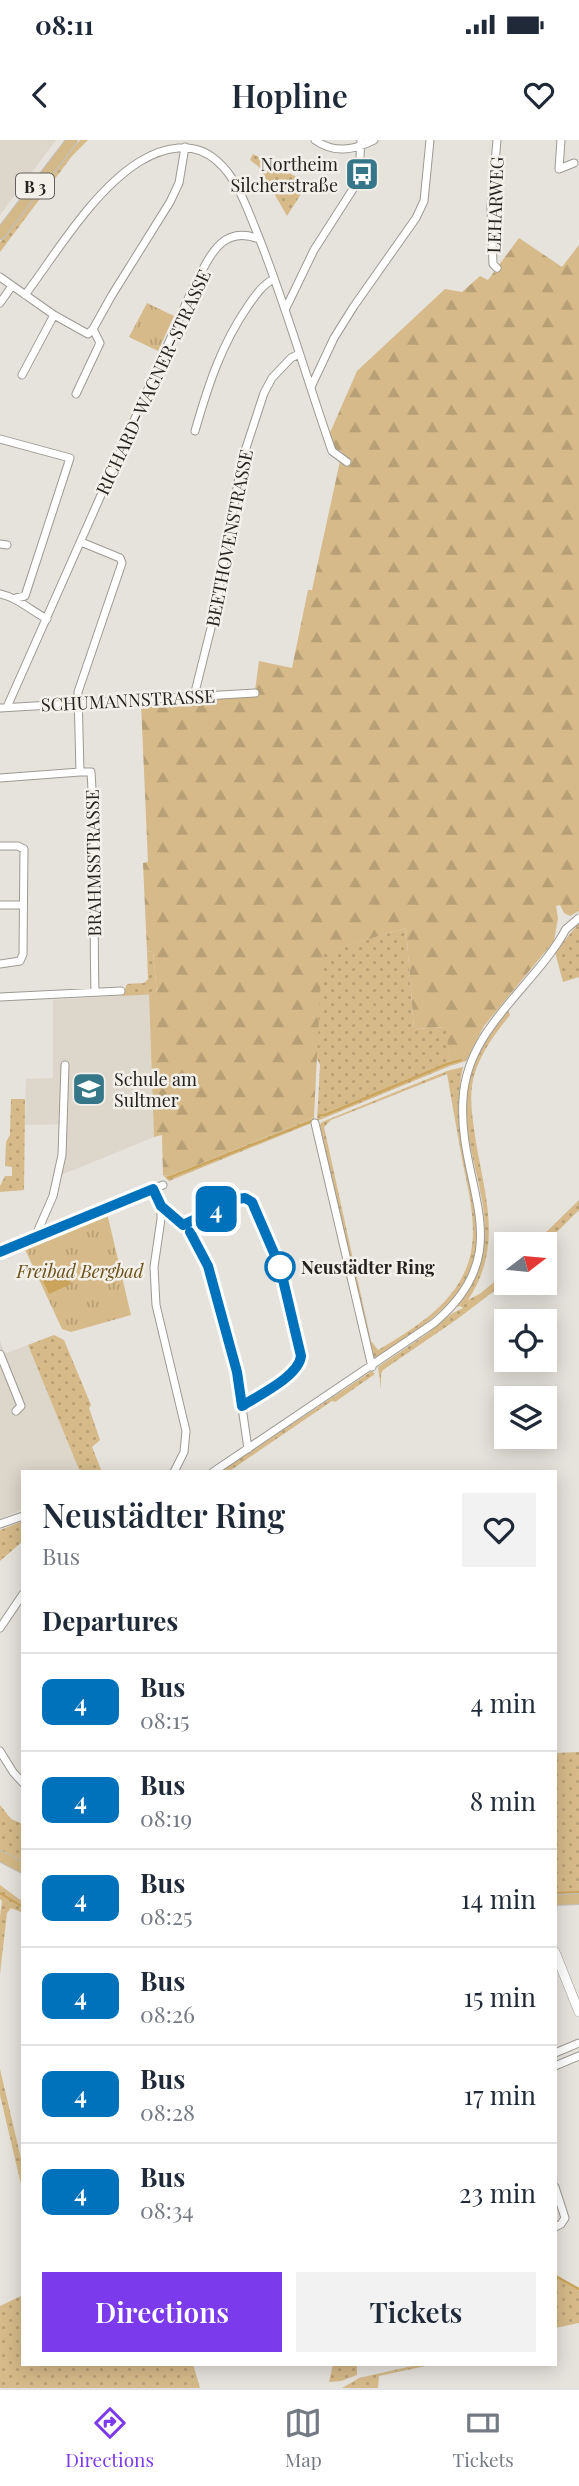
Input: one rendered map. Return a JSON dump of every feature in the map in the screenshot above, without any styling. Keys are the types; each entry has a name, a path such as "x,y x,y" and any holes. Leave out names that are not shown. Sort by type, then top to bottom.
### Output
{"main road":[{"name":"B 3","path":"0,234 72,140"},
{"path":"0,1856 21,1867"},
{"path":"557,1900 579,1899"}],"street":[{"path":"315,140 329,148 344,150 374,140"},
{"path":"311,387 334,338 425,201 430,140"},
{"name":"LEHARWEG","path":"497,140 491,207 492,264 497,268"},
{"path":"561,140 559,169 574,163"},
{"path":"285,310 314,250 353,189 359,173 361,143"},
{"path":"25,295 98,198 121,176 156,153 171,148 185,147 203,151 225,170 244,202 285,310 332,451 347,462"},
{"path":"0,277 54,315 89,334 170,202 179,183 185,147"},
{"name":"RICHARD-WAGNER-STRASSE","path":"4,708 47,619 192,290 218,245 229,236 241,234 259,239"},
{"path":"195,431 212,373 227,341 255,297 274,279"},
{"path":"0,303 12,286"},
{"path":"22,375 54,315"},
{"path":"76,394 100,343 93,329"},
{"name":"BEETHOVENSTRASSE","path":"194,696 215,612 242,460 268,386 291,358 299,354"},
{"path":"0,439 70,458 25,596 16,598 0,594"},
{"name":"BRAHMSSTRASSE","path":"81,542 120,558 122,563 78,692 77,705 80,772 91,772 95,831 93,909 96,992"},
{"path":"16,598 23,607 47,619"},
{"name":"SCHUMANNSTRASSE","path":"4,708 255,693"},
{"path":"0,778 80,772"},
{"path":"0,846 18,846 24,849 23,954 20,961 0,964"},
{"path":"0,905 23,905"},
{"path":"216,1470 372,1367 443,1316 470,1280 478,1260 481,1232 463,1121 466,1072 488,1028 566,929 579,918"},
{"path":"0,997 121,990"},
{"path":"35,1237 53,1196 62,1156 65,1065"},
{"path":"315,1123 372,1367"},
{"path":"0,1252 163,1185"},
{"path":"153,1189 161,1206 162,1219 154,1267 156,1305 186,1431 184,1452 175,1470"},
{"path":"183,1225 228,1203 245,1198 252,1202 280,1267 301,1356 300,1364 293,1372 242,1406"},
{"path":"161,1206 183,1225 200,1247 208,1266 237,1372 248,1449"},
{"path":"0,1354 21,1406 16,1411"},
{"path":"0,1524 21,1517"},
{"path":"0,1628 21,1597"},
{"path":"0,1751 21,1781"},
{"path":"557,1957 579,2012"},
{"path":"557,2052 579,2043"},
{"path":"557,2065 579,2056"},
{"path":"557,2196 565,2218 557,2226"}],"shaded area":[{"path":"0,140 56,140 0,215"},
{"name":"Schule am Sultmer","path":"149,994 154,1137 61,1175 66,1124 25,1125 26,1079 53,1078 53,1000"},
{"path":"0,1340 4,1354 28,1345 79,1470 21,1470 21,1510 0,1519"}],"green space":[{"path":"80,140 88,140 72,156 0,252 0,242 42,184"},
{"path":"253,154 308,183 287,216 259,167 250,160"},
{"path":"519,238 562,267 579,245 579,911 570,916 564,913 560,905 556,906 558,918 554,941 484,1026 466,1061 450,1066 446,1027 414,1029 406,928 322,953 314,1117 170,1176 163,1175 162,1135 154,1137 149,994 157,994 153,952 147,951 143,863 148,862 141,703 213,699 255,691 259,661 292,668 342,452 333,448 329,435 357,371 445,289 462,292 480,276 488,280"},
{"path":"147,303 174,316 158,351 129,337"},
{"path":"579,923 579,977 563,982 555,952"},
{"path":"406,928 414,1029 447,1027 450,1066 317,1121 320,1065 316,1057 321,953"},
{"path":"147,951 153,952 157,994 122,996 127,984 144,983 148,979"},
{"path":"508,1010 510,1015 481,1057 474,1076 471,1102 486,1195 489,1236 479,1279 468,1300 494,1282 494,1291 383,1370 381,1389 378,1367 463,1308 457,1307 476,1275 484,1244 484,1215 468,1130 466,1101 472,1069 483,1046"},
{"path":"463,1067 459,1112 476,1216 474,1257 457,1293 443,1308 411,1335 377,1358 371,1356 319,1126 322,1122","holes":["447,1074 472,1215 470,1258 450,1296 428,1317 378,1350 371,1341 324,1127 331,1120"]},
{"path":"11,1099 25,1099 24,1190 0,1192 5,1176 12,1176 12,1167 5,1166 6,1142 10,1135"},
{"path":"314,1117 314,1122 169,1181 163,1175 170,1176"},
{"path":"579,1200 579,1210 557,1232 546,1232"},
{"name":"Freibad Bergbad","path":"107,1213 131,1315 71,1332 62,1329 24,1247"},
{"path":"54,1335 64,1340 91,1405 89,1408 100,1440 92,1447 101,1470 79,1470 28,1345"},
{"path":"372,1371 375,1374 231,1470 223,1470"},
{"path":"21,1522 21,1543 0,1561 0,1530"},
{"path":"579,1752 579,1896 557,1897 557,1753"},
{"path":"0,1805 11,1819 21,1823 21,1862 0,1851"},
{"path":"0,1885 21,1901 21,1912 11,1908 7,1913 0,1974 2,1901"},
{"path":"0,2069 21,2158 21,2184 0,2095"},
{"path":"557,2275 579,2288 579,2323 557,2328"},
{"path":"21,2296 21,2366 194,2366 200,2388 0,2388 0,2306"},
{"path":"333,2366 357,2366 357,2375 329,2382"},
{"path":"412,2366 426,2366 379,2376 378,2388 342,2388 359,2378"}],"water":[{"path":"65,1270 71,1284 49,1294 42,1279 54,1279 59,1277 58,1273"}],"waterway":[{"path":"319,1115 325,1115 461,1060"},
{"path":"168,1178 312,1121"},
{"path":"557,1893 579,1892"},
{"path":"0,1893 21,1906"},
{"path":"557,2277 579,2289"}],"bus line":[{"name":"4","path":"0,1252 153,1189 161,1206 183,1225 237,1199 245,1198 252,1202 280,1267 301,1356 300,1364 293,1372 242,1406 237,1372 208,1266 190,1232"}],"place":[{"name":"Northeim Silcherstraße","path":"362,174"},
{"name":"Schule am Sultmer","path":"89,1089"},
{"name":"Neustädter Ring","path":"280,1267"}]}
